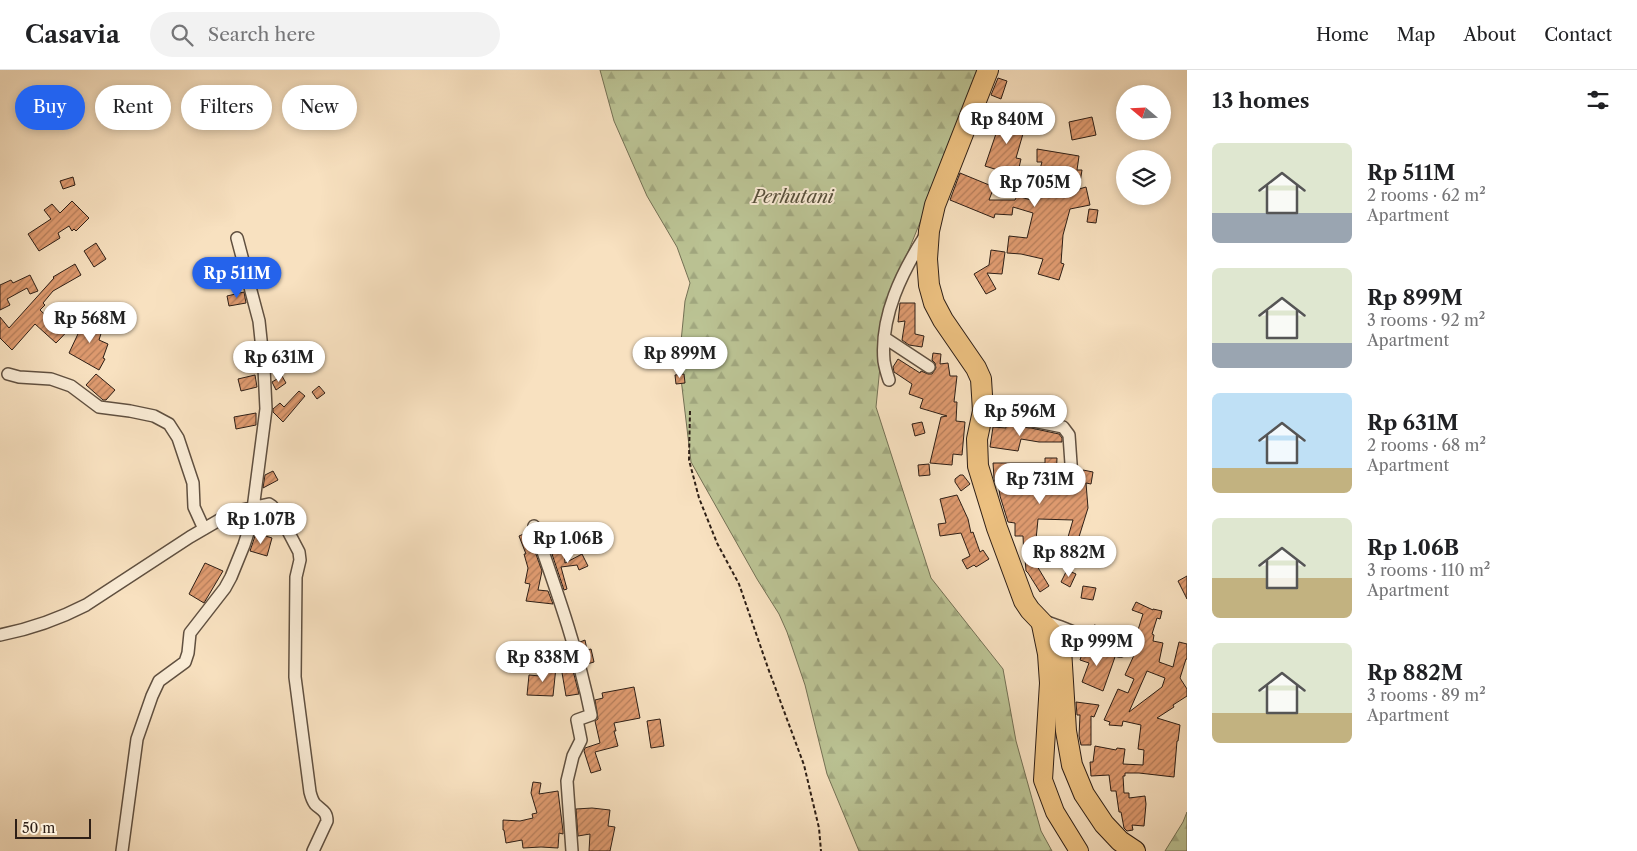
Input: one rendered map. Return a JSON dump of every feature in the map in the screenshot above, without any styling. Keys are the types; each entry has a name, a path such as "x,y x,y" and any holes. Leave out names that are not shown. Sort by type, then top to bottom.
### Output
{"highway":[{"path":"988,70 936,206 929,231 927,259 929,286 934,303 943,320 976,368 980,379 983,411 977,439 978,466 982,485 1024,601 1053,634 1061,649 1066,731 1072,765 1084,794 1104,824 1120,841 1135,851"}],"main road":[{"path":"1040,620 1047,654 1050,683 1043,780 1055,812 1079,851"}],"street":[{"path":"889,380 884,361 889,315 905,270 929,231"},
{"path":"122,851 137,739 152,696 159,681 185,662 190,633 226,588 244,545 255,508 266,409 264,368 259,322 237,238"},
{"path":"886,338 929,368"},
{"path":"8,374 19,377 51,379 70,386 100,407 154,416 169,424 178,438 193,483 194,508 204,528"},
{"path":"983,411 1063,427 1069,435 1072,478"},
{"path":"0,635 26,629 68,614 86,605 204,528 233,512 268,504 275,508 295,545 300,560 296,578 296,677 310,792 313,801 327,816 327,821 313,851"},
{"path":"534,526 582,672 591,715 577,720 581,740 573,756 567,781 572,851"},
{"path":"1040,620 1063,626 1100,645 1120,651"}],"path":[{"path":"690,411 689,460 699,498 717,543 739,584 804,765 819,828 821,851"}],"green space":[{"name":"Perhutani","path":"600,70 982,70 886,306 876,407 931,578 1003,669 1016,741 1041,831 1052,851 859,851 827,774 805,685 787,632 779,614 757,579 691,462 679,362 685,301 690,283 677,247 647,196 614,121"},
{"path":"1187,812 1187,851 1165,851 1183,822"}],"building":[{"path":"998,78 1007,81 1001,99 991,95"},
{"path":"1008,112 1022,115 1021,118 1027,120 1016,158 1021,159 1017,176 985,166 1001,119 1006,120"},
{"path":"1092,117 1096,135 1072,140 1069,122"},
{"path":"1037,149 1079,156 1077,170 1082,170 1079,189 1086,187 1090,205 1070,209 1063,235 1061,263 1064,264 1059,280 1038,274 1043,259 1007,253 1009,236 1027,238 1033,213 1013,207 1012,215 995,214 994,218 950,200 960,173 994,187 989,200 1015,200 1017,196 1031,200 1042,162 1037,162"},
{"path":"73,177 75,185 63,189 60,181"},
{"path":"72,201 89,218 76,231 74,229 72,231 69,226 58,233 60,238 39,251 28,234 51,219 44,210 52,204 60,213"},
{"path":"1089,209 1098,210 1096,223 1087,222"},
{"path":"96,243 106,259 94,267 84,251"},
{"path":"991,250 1005,252 1002,274 987,273 996,289 986,294 974,274 989,265"},
{"path":"75,264 81,275 53,291 40,310 53,322 70,304 82,316 56,343 35,324 12,350 0,338 0,317 9,328 53,277"},
{"path":"30,275 38,291 30,294 27,288 7,299 10,305 0,310 0,285 11,280 13,283"},
{"path":"244,292 246,303 229,306 227,296"},
{"path":"900,303 915,303 915,334 924,336 922,347 909,345 902,340 905,321 898,322"},
{"path":"85,319 104,324 99,340 108,344 103,358 105,359 99,370 69,353"},
{"path":"933,353 941,354 940,364 948,363 950,376 957,376 954,402 957,402 956,421 965,422 962,455 953,454 952,465 930,463 941,417 947,416 920,408 923,399 909,394 912,384 894,372 893,367 898,359 920,373 921,371 932,374 936,368 932,360"},
{"path":"96,374 115,390 106,400 103,400 86,385"},
{"path":"684,374 685,383 676,384 675,375"},
{"path":"255,375 257,387 241,391 238,379"},
{"path":"282,376 286,383 276,390 272,382"},
{"path":"319,386 325,393 317,399 312,392"},
{"path":"299,391 305,396 283,422 273,412 273,409 280,403 284,407"},
{"path":"1057,409 1063,409 1063,419 1056,418"},
{"path":"256,413 256,425 236,429 234,417"},
{"path":"922,422 925,433 915,436 912,424"},
{"path":"1006,426 1031,428 1059,434 1062,442 1039,442 1021,439 1018,451 990,447 993,427 1006,428"},
{"path":"1045,458 1057,458 1056,481 1065,481 1069,485 1081,482 1083,470 1093,472 1091,484 1086,483 1088,508 1078,540 1068,537 1073,520 1038,519 1035,550 1044,546 1049,561 1037,566 1049,586 1040,592 1026,571 1023,536 1015,536 1015,523 1008,522 998,482 995,482 993,463 1045,463"},
{"path":"929,464 930,475 919,476 918,465"},
{"path":"273,471 278,480 263,488 265,475"},
{"path":"963,475 970,484 961,491 955,482 955,479"},
{"path":"957,495 980,552 983,550 989,559 976,567 974,565 967,569 962,560 970,556 961,533 940,536 938,524 946,523 940,499"},
{"path":"528,532 542,571 538,590 548,591 553,604 526,601 530,584 525,583 528,568 524,554 526,554 519,536"},
{"path":"256,533 272,538 267,556 250,551"},
{"path":"1063,539 1072,542 1070,549 1062,547"},
{"path":"564,551 565,563 582,554 588,566 579,570 577,565 561,567 567,589 564,590 552,554"},
{"path":"205,563 223,571 204,603 189,594"},
{"path":"1067,570 1076,574 1070,587 1061,582"},
{"path":"1187,576 1187,599 1178,581"},
{"path":"1083,586 1096,588 1093,600 1081,598"},
{"path":"1136,602 1153,610 1162,611 1160,619 1157,618 1152,634 1154,635 1153,641 1163,643 1159,662 1173,667 1179,642 1187,644 1187,659 1180,678 1187,689 1187,696 1157,718 1180,725 1174,777 1139,773 1125,773 1125,776 1123,776 1124,793 1129,793 1129,798 1145,796 1146,804 1144,826 1132,825 1133,830 1127,831 1124,828 1121,812 1119,812 1116,791 1111,791 1109,775 1091,776 1090,762 1093,762 1095,746 1116,750 1117,748 1125,749 1123,764 1143,765 1144,750 1138,749 1141,725 1123,721 1122,726 1109,725 1110,722 1104,720 1118,689 1128,693 1134,679 1125,675 1135,653 1127,650 1126,646 1122,644 1093,632 1094,625 1122,631 1123,628 1137,633 1143,614 1132,610","holes":["1147,671 1165,678 1162,687 1129,712"]},
{"path":"585,640 587,650 591,649 594,662 587,664 580,642"},
{"path":"1085,645 1115,657 1103,691 1082,682 1089,663 1080,660"},
{"path":"570,659 579,694 566,696 560,661"},
{"path":"541,666 556,667 553,696 527,695 529,675 540,676"},
{"path":"634,687 640,718 614,723 618,746 595,752 601,770 591,773 584,751 585,748 600,743 595,721 598,719 595,700 603,698 602,693"},
{"path":"1076,702 1099,705 1094,717 1091,716 1091,745 1081,745 1079,736 1080,715 1077,715"},
{"path":"660,719 664,746 651,748 647,721"},
{"path":"533,782 541,783 539,794 558,791 563,834 559,833 558,848 523,848 522,840 506,843 503,820 520,821 533,818 532,814 537,813 531,793"},
{"path":"576,809 610,810 608,826 615,827 610,851 589,851 590,834 578,836"}]}
